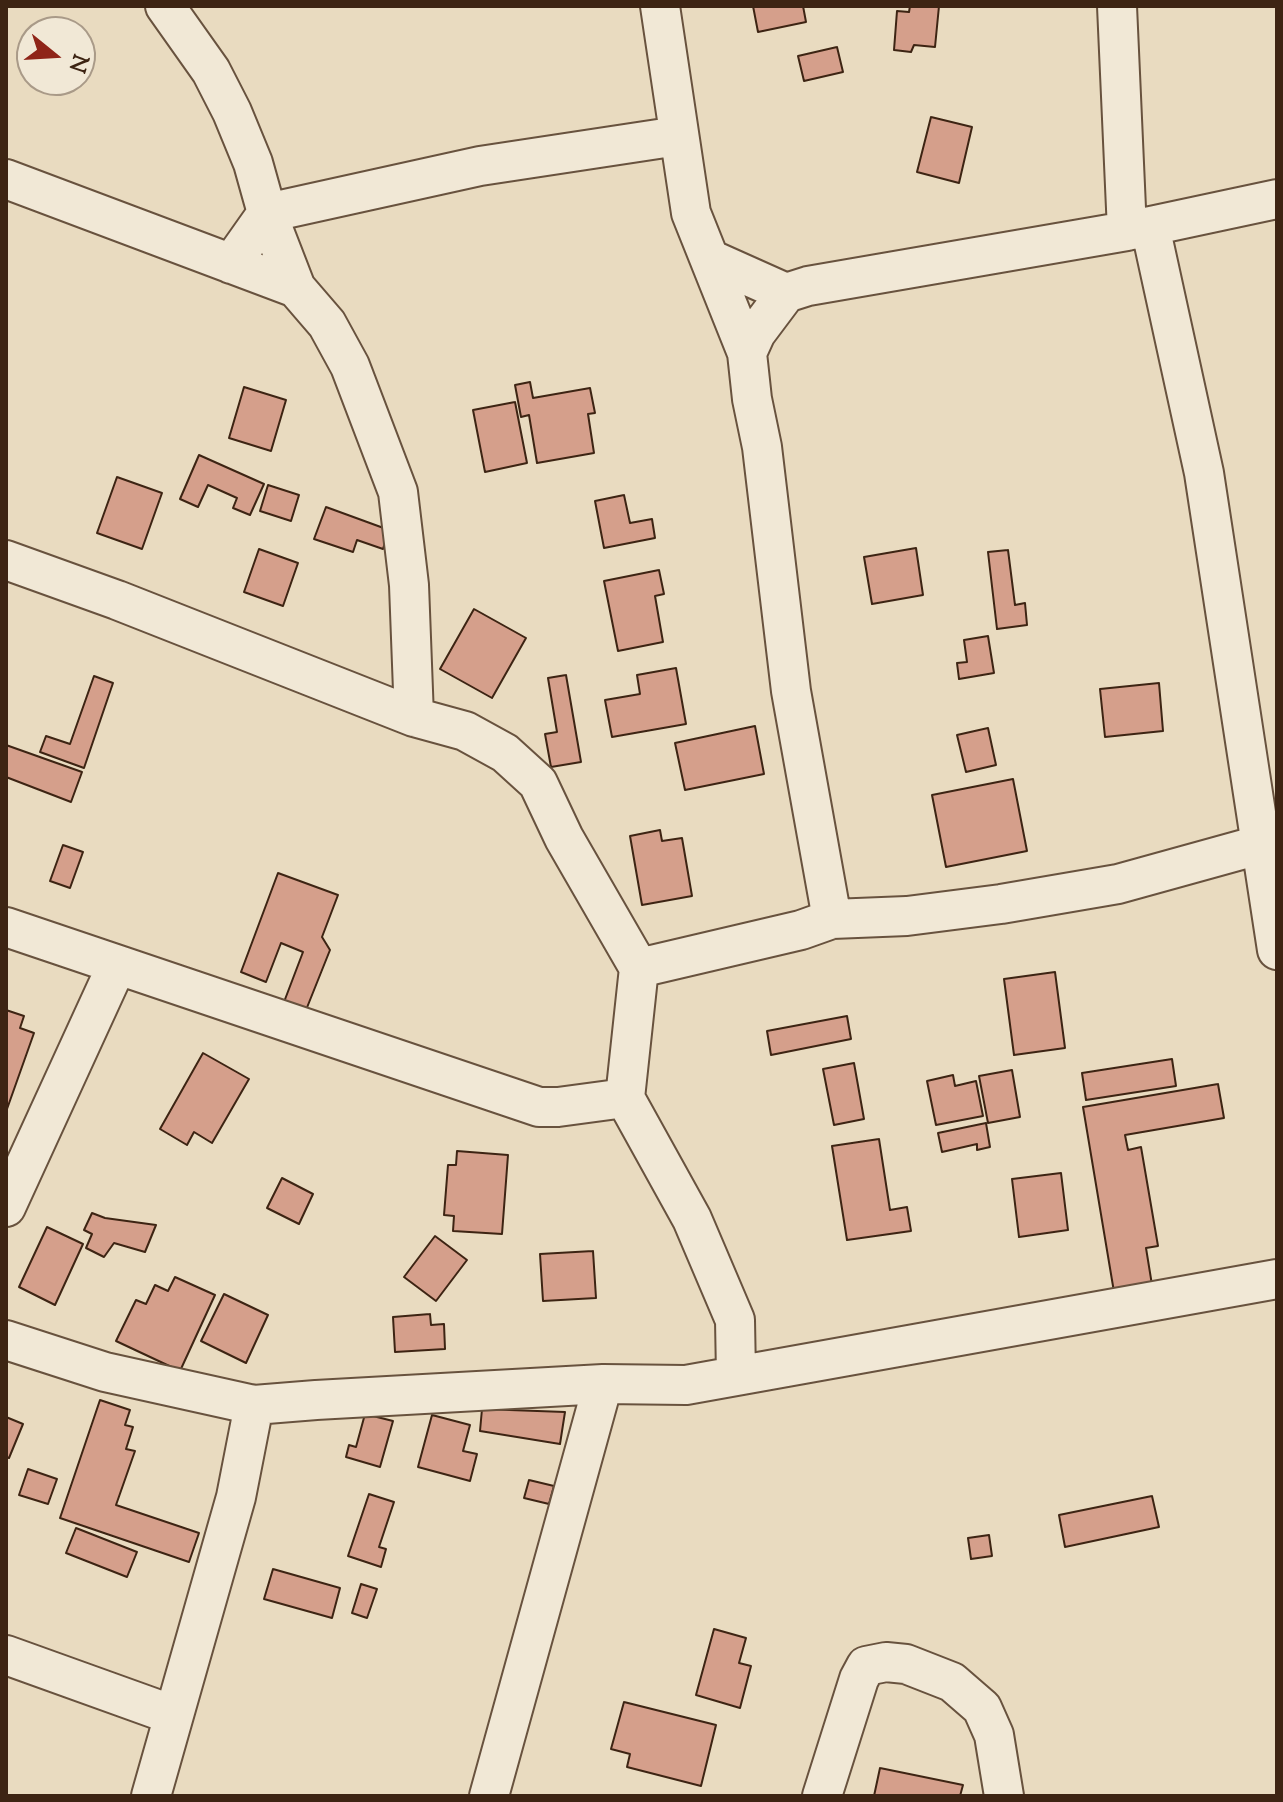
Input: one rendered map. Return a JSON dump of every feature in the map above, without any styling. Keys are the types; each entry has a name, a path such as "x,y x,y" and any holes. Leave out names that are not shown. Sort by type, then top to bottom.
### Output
{"street":[{"path":"165,6 211,71 225,98 253,163 267,213 296,288 327,324 350,366 398,492 409,585 414,717"},
{"path":"660,6 691,213 747,353 762,447 791,691 832,919"},
{"path":"1117,6 1138,228 1204,473 1269,841 1277,950"},
{"path":"231,264 267,213 480,166 678,136"},
{"path":"6,179 296,288"},
{"path":"747,353 756,333 786,293 808,286 1138,228 1277,199"},
{"path":"710,259 786,293"},
{"path":"6,560 117,600 414,717 465,731 505,753 538,783 564,838 639,968 625,1098 692,1219 735,1320 736,1375"},
{"path":"639,968 801,930 832,919 939,912 1118,884 1269,841"},
{"path":"6,927 539,1107 625,1098"},
{"path":"6,1207 117,965"},
{"path":"6,1340 105,1372 254,1405 603,1384 686,1385 1277,1279"},
{"path":"489,1796 603,1384"},
{"path":"151,1796 236,1497 254,1405"},
{"path":"6,1655 173,1715"},
{"path":"822,1796 859,1679 866,1666 886,1662 906,1664 952,1682 982,1708 994,1735 1004,1796"}],"building":[{"path":"753,6 803,6 806,22 758,32"},
{"path":"910,6 939,6 935,47 914,45 911,52 894,50 897,11 909,12"},
{"path":"837,47 843,72 804,81 798,56"},
{"path":"931,117 972,127 959,183 917,172"},
{"path":"530,382 533,398 590,388 595,413 588,414 594,453 537,463 529,415 521,417 515,385"},
{"path":"244,387 286,400 271,451 229,438"},
{"path":"515,402 527,463 485,472 473,410"},
{"path":"199,455 264,484 250,515 233,508 237,498 208,485 198,507 180,499"},
{"path":"117,477 162,493 142,549 97,533"},
{"path":"268,485 299,495 291,521 260,511"},
{"path":"624,495 630,523 652,519 655,538 604,548 595,501"},
{"path":"326,507 389,530 383,549 357,540 353,552 314,539"},
{"path":"916,548 923,595 872,604 864,557"},
{"path":"259,549 298,563 283,606 244,592"},
{"path":"1008,550 1015,605 1025,603 1027,625 997,629 988,552"},
{"path":"659,570 664,594 655,596 663,642 618,651 604,581"},
{"path":"474,609 526,638 492,698 440,669"},
{"path":"988,636 994,673 959,679 957,663 967,662 964,640"},
{"path":"676,668 686,724 612,737 605,700 640,694 637,675"},
{"path":"566,675 581,762 551,767 545,734 557,732 548,678"},
{"path":"94,676 113,683 84,768 40,752 46,736 70,744"},
{"path":"1159,683 1163,731 1105,737 1100,689"},
{"path":"755,726 764,774 685,790 675,743"},
{"path":"988,728 996,765 966,772 957,735"},
{"path":"6,745 82,772 71,802 6,777"},
{"path":"1013,779 1027,851 946,867 932,795"},
{"path":"660,830 662,841 682,838 692,896 642,905 630,836"},
{"path":"63,845 83,852 70,888 50,881"},
{"path":"278,873 338,895 322,937 330,950 306,1010 284,1002 303,952 281,943 266,982 241,972"},
{"path":"1055,972 1065,1048 1014,1055 1004,979"},
{"path":"6,1010 24,1016 20,1028 34,1033 7,1109"},
{"path":"847,1016 851,1039 771,1055 767,1031"},
{"path":"203,1053 249,1079 212,1143 194,1132 187,1145 160,1129"},
{"path":"1172,1059 1176,1086 1086,1100 1082,1073"},
{"path":"854,1063 864,1119 834,1125 823,1069"},
{"path":"1012,1070 1020,1117 988,1123 979,1076"},
{"path":"953,1075 955,1086 976,1081 983,1116 936,1125 927,1081"},
{"path":"1218,1084 1224,1118 1125,1135 1128,1150 1141,1147 1158,1246 1146,1248 1152,1285 1114,1292 1083,1107"},
{"path":"986,1123 990,1147 977,1150 977,1144 942,1152 938,1133"},
{"path":"879,1139 890,1210 907,1207 911,1231 847,1240 832,1146"},
{"path":"457,1151 508,1155 502,1234 453,1231 454,1216 444,1215 448,1165 456,1165"},
{"path":"1061,1173 1068,1230 1019,1237 1012,1179"},
{"path":"282,1178 313,1194 299,1224 267,1208"},
{"path":"92,1213 105,1218 156,1225 145,1252 114,1243 104,1257 86,1248 92,1234 84,1230"},
{"path":"47,1227 83,1244 55,1305 19,1287"},
{"path":"435,1236 467,1260 436,1301 404,1277"},
{"path":"593,1251 596,1298 543,1301 540,1254"},
{"path":"175,1277 215,1295 180,1371 116,1341 136,1300 146,1304 155,1285 168,1291"},
{"path":"224,1294 268,1315 246,1363 201,1341"},
{"path":"430,1314 431,1325 444,1324 445,1349 395,1352 393,1317"},
{"path":"100,1400 130,1410 125,1425 133,1427 126,1449 135,1451 116,1505 199,1533 189,1562 60,1518"},
{"path":"482,1409 565,1412 560,1444 480,1431"},
{"path":"365,1414 393,1421 380,1467 346,1457 349,1445 356,1447"},
{"path":"432,1415 470,1425 463,1451 477,1454 470,1481 418,1467"},
{"path":"6,1417 23,1424 9,1458 6,1457"},
{"path":"28,1469 57,1479 48,1504 19,1495"},
{"path":"529,1480 554,1486 549,1504 524,1498"},
{"path":"369,1494 394,1502 379,1547 386,1549 381,1567 348,1556"},
{"path":"1152,1496 1159,1527 1065,1547 1059,1515"},
{"path":"76,1528 137,1552 127,1577 66,1553"},
{"path":"989,1535 992,1556 971,1559 968,1538"},
{"path":"273,1569 340,1588 332,1618 264,1599"},
{"path":"361,1584 377,1589 367,1618 352,1613"},
{"path":"714,1629 746,1638 739,1663 751,1666 740,1708 696,1695"},
{"path":"624,1702 716,1725 701,1786 627,1767 630,1754 611,1749"},
{"path":"880,1768 963,1785 960,1796 874,1796"}]}
